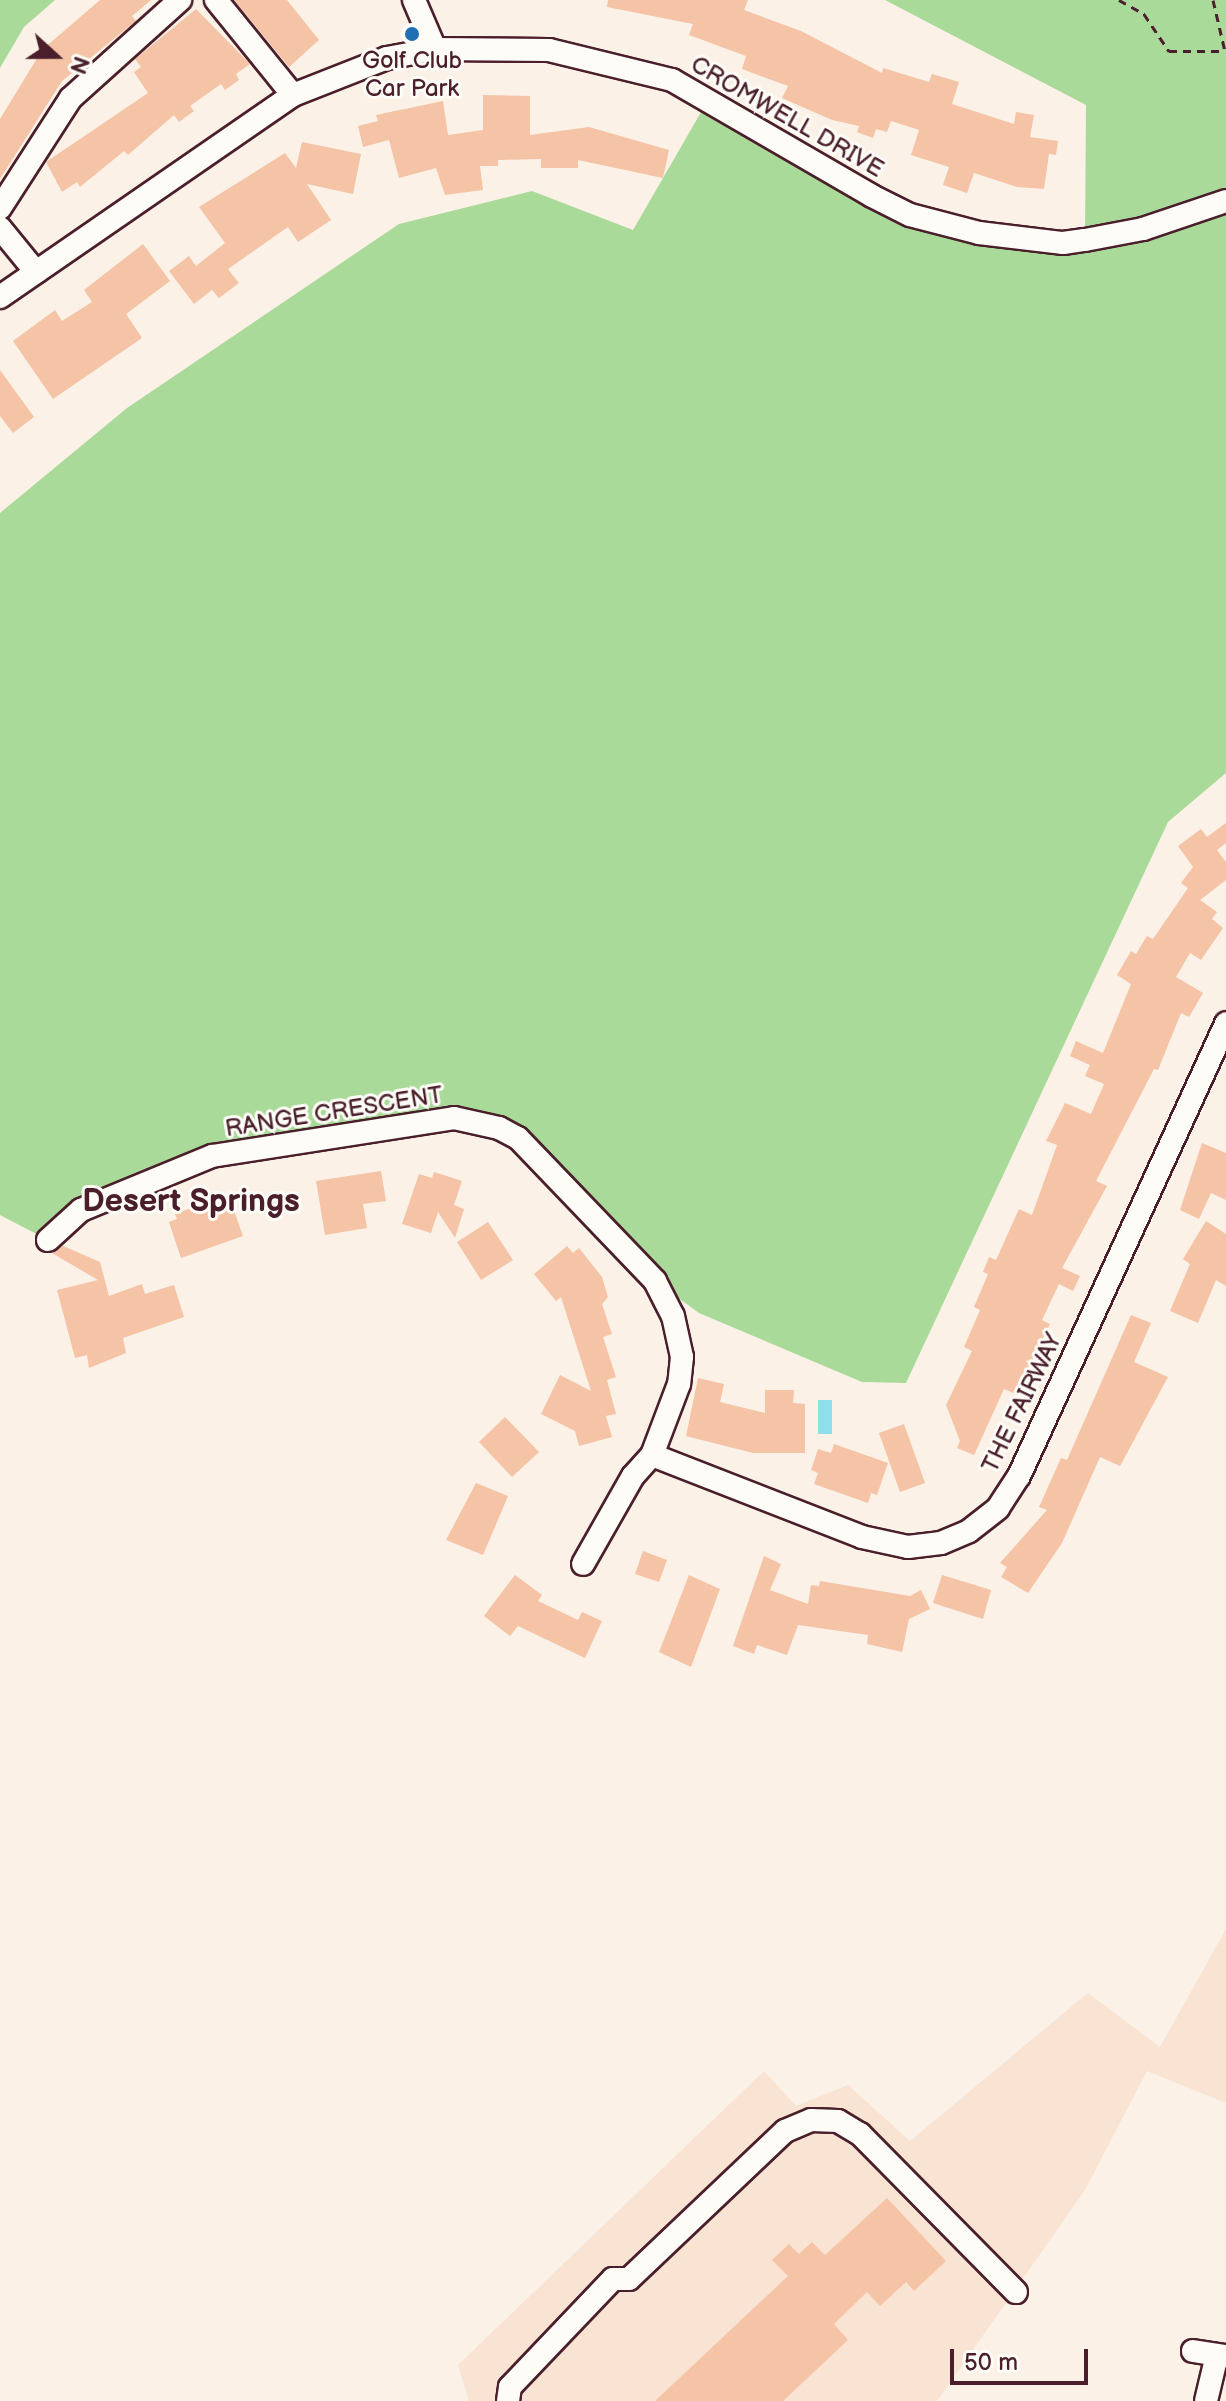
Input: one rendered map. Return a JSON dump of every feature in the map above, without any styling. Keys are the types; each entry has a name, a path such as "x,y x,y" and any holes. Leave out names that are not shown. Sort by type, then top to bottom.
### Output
{"street":[{"path":"0,208 71,98 180,0"},
{"path":"216,0 293,95"},
{"path":"414,0 435,49"},
{"name":"CROMWELL DRIVE","path":"0,297 293,95 387,58 435,49 549,50 672,80 885,203 979,233 1063,243 1143,229 1226,201"},
{"path":"0,228 36,272"},
{"name":"THE FAIRWAY","path":"652,1455 862,1537 908,1547 941,1543 969,1531 998,1508 1019,1476 1226,1023"},
{"name":"RANGE CRESCENT","path":"48,1240 81,1210 212,1156 454,1118 499,1128 531,1149 645,1270 673,1316 682,1357 679,1384 652,1455 633,1476 583,1564"},
{"path":"508,2401 510,2387 613,2279 629,2279 785,2131 811,2120 838,2121 860,2134 1016,2292"},
{"path":"1193,2351 1221,2356 1206,2401"}],"path":[{"path":"1119,0 1144,14 1169,51 1225,51 1213,0"}],"shaded area":[{"path":"1226,1929 1226,2103 1147,2071 1085,2190 937,2401 469,2401 458,2365 764,2071 796,2106 848,2085 910,2141 1088,1993 1160,2047"}],"green space":[{"path":"0,0 55,0 24,27 0,68"},
{"path":"885,0 1226,0 1226,773 1168,822 906,1383 862,1382 699,1313 655,1281 531,1149 485,1124 176,1169 48,1240 0,1215 0,513 127,408 399,224 532,191 633,230 708,100 910,215 1085,240 1086,105"}],"water":[{"path":"818,1400 832,1400 832,1434 818,1434"}],"building":[{"path":"100,0 151,0 132,16 136,21 62,81 0,179 0,119 42,50"},
{"path":"234,0 287,0 319,40 289,67"},
{"path":"608,0 748,0 744,10 801,31 882,73 883,68 929,82 932,74 959,82 952,104 1014,124 1016,112 1034,115 1030,137 1058,141 1056,155 1049,154 1044,189 1017,187 974,173 967,193 943,185 949,167 911,155 919,130 891,121 887,132 876,129 873,138 857,132 859,126 832,120 782,98 788,86 742,69 746,56 689,35 693,24 607,7"},
{"path":"196,9 250,64 236,74 239,80 225,90 221,84 190,106 194,111 179,122 174,115 128,155 124,151 80,187 77,182 62,192 46,162 148,93 134,72 141,67 135,59"},
{"path":"483,95 530,96 530,135 589,127 669,150 663,178 578,160 578,168 541,168 541,159 498,160 498,166 480,166 483,190 445,195 436,168 399,178 389,140 363,147 358,126 378,121 376,115 443,101 448,135 483,130"},
{"path":"302,142 361,154 353,194 307,184 331,220 298,242 288,227 228,269 239,283 219,298 212,290 194,304 169,271 189,256 196,266 225,243 199,207 285,153 296,168"},
{"path":"143,244 170,281 126,314 142,338 53,399 13,341 55,310 62,321 92,302 84,290"},
{"path":"0,370 34,417 13,433 0,416"},
{"path":"1226,823 1226,843 1217,850 1226,862 1226,880 1200,900 1217,912 1212,919 1223,928 1201,960 1190,953 1176,977 1203,993 1189,1017 1181,1013 1158,1070 1154,1069 1096,1181 1107,1186 1062,1268 1080,1276 1073,1291 1059,1284 1042,1320 1050,1324 1016,1394 1004,1389 974,1455 957,1448 960,1441 946,1405 972,1351 964,1347 980,1310 974,1307 988,1274 983,1272 989,1257 996,1260 1019,1209 1032,1215 1057,1145 1046,1141 1065,1103 1091,1114 1104,1084 1085,1076 1090,1065 1070,1056 1076,1041 1103,1053 1131,984 1117,975 1131,951 1136,954 1147,936 1153,939 1188,888 1181,883 1193,867 1178,846 1201,829 1207,837"},
{"path":"1202,1143 1226,1153 1226,1200 1211,1193 1199,1219 1180,1210"},
{"path":"381,1171 386,1201 363,1204 367,1228 325,1235 316,1181"},
{"path":"434,1172 462,1181 454,1205 464,1209 455,1238 438,1212 431,1233 402,1224 419,1174 432,1178"},
{"path":"228,1194 243,1236 181,1258 169,1222 177,1219 175,1214"},
{"path":"1206,1221 1226,1234 1226,1286 1216,1280 1198,1323 1170,1311 1190,1264 1183,1259"},
{"path":"488,1222 513,1260 481,1280 457,1242"},
{"path":"63,1246 100,1262 109,1296 142,1284 145,1294 174,1285 184,1317 123,1338 126,1353 89,1368 87,1355 75,1358 57,1290 98,1280 52,1253"},
{"path":"567,1246 573,1253 579,1248 602,1277 608,1297 602,1304 612,1334 603,1337 616,1377 607,1380 616,1414 606,1416 612,1437 579,1446 575,1431 541,1414 560,1375 591,1391 561,1297 556,1301 534,1274"},
{"path":"1131,1315 1151,1323 1134,1362 1168,1377 1120,1466 1100,1457 1062,1543 1028,1593 1001,1577 1007,1567 1000,1563 1047,1510 1039,1507 1061,1458 1067,1460"},
{"path":"698,1378 724,1384 720,1402 765,1413 765,1390 794,1390 793,1403 805,1404 805,1453 753,1453 686,1436"},
{"path":"505,1417 539,1452 512,1477 479,1442"},
{"path":"904,1424 925,1483 900,1492 879,1433"},
{"path":"834,1444 888,1463 877,1495 871,1493 868,1503 814,1484 818,1473 811,1470 818,1449 831,1453"},
{"path":"476,1483 508,1496 483,1555 446,1540"},
{"path":"643,1551 667,1560 659,1582 635,1574"},
{"path":"764,1556 781,1564 770,1590 808,1604 811,1585 819,1586 820,1581 910,1596 921,1590 930,1609 909,1619 902,1652 867,1644 868,1635 798,1625 787,1655 757,1645 754,1654 733,1646"},
{"path":"515,1575 542,1595 538,1601 578,1620 582,1612 602,1621 585,1658 518,1626 510,1636 484,1616"},
{"path":"689,1575 720,1589 691,1667 659,1652"},
{"path":"942,1575 991,1590 983,1619 933,1603"},
{"path":"887,2198 946,2261 914,2291 906,2282 880,2306 867,2292 834,2324 848,2340 783,2401 655,2401 788,2276 772,2260 789,2244 799,2254 812,2242 825,2255"}],"place":[{"name":"Golf Club Car Park","path":"412,34"}],"district":[{"name":"Desert Springs","path":"191,1202"}]}
